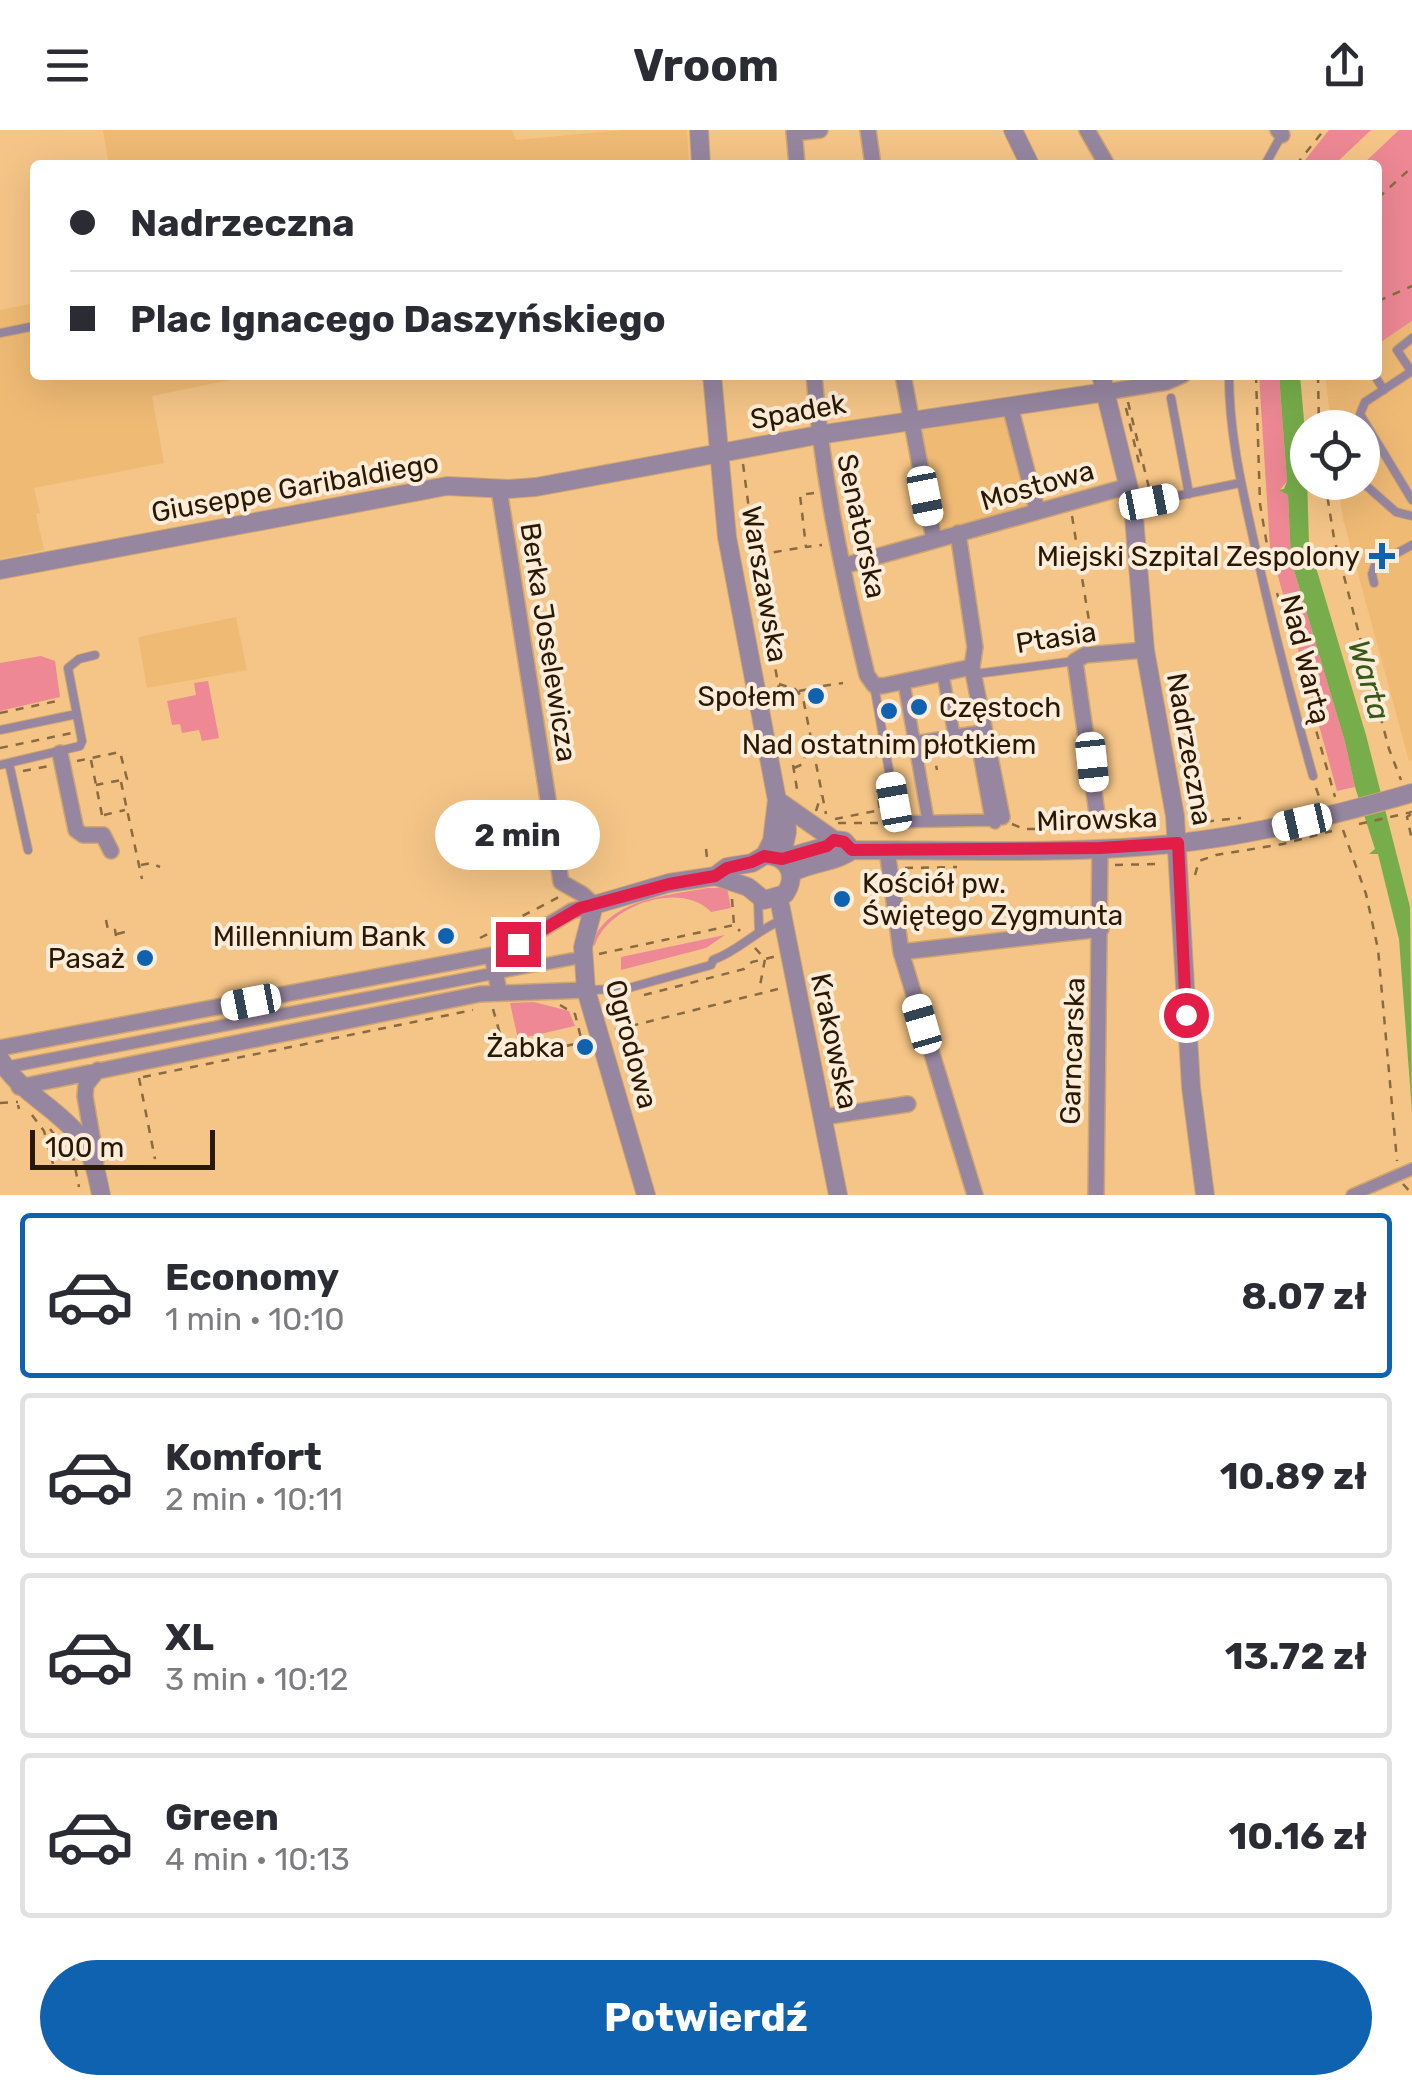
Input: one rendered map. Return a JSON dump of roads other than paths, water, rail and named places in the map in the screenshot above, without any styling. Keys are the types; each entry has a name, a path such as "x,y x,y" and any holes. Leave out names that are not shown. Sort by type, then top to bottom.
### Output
{"street":[{"path":"700,130 700,160"},
{"path":"797,160 794,131 820,130"},
{"path":"868,130 872,160"},
{"path":"1013,130 1028,160"},
{"path":"1087,130 1104,160"},
{"name":"Warszawska","path":"712,380 727,537 789,803 772,841 774,862"},
{"name":"Senatorska","path":"814,380 818,435 832,524 866,669 874,685"},
{"path":"904,380 934,540"},
{"name":"Spadek","path":"718,453 1010,406 1104,383 1172,382"},
{"name":"Nadrzeczna","path":"1104,383 1133,505 1145,650 1178,843 1191,1088 1205,1195"},
{"path":"1010,406 1037,510"},
{"name":"Giuseppe Garibaldiego","path":"0,570 448,486 499,489 551,484 718,453"},
{"name":"Mostowa","path":"843,566 1129,486"},
{"name":"Berka Joselewicza","path":"499,489 561,882 594,906"},
{"path":"958,533 975,647 973,671 1000,821"},
{"name":"Ptasia","path":"1075,661 1085,655 1145,650"},
{"path":"1075,661 1097,813"},
{"path":"874,685 973,671"},
{"path":"944,680 954,736"},
{"path":"905,688 928,820"},
{"path":"914,742 976,732 1000,821"},
{"path":"60,753 76,830 83,835 102,835 109,845"},
{"name":"Mirowska","path":"774,862 815,862 843,857 852,850 1100,848 1178,843 1263,831 1338,806 1407,801"},
{"name":"Mirowska","path":"789,803 852,850"},
{"path":"895,822 1000,821"},
{"path":"0,1048 492,955 511,949 572,912 669,884 731,881 774,862 827,846 831,832"},
{"name":"Garncarska","path":"1096,1195 1100,848"},
{"path":"887,850 901,952 974,1195"},
{"path":"731,881 727,868 774,862"},
{"path":"731,881 779,898 790,888 774,862"},
{"name":"Krakowska","path":"779,898 838,1195"},
{"name":"Ogrodowa","path":"594,906 583,946 586,990 646,1195"},
{"path":"901,952 1101,929"},
{"path":"492,955 500,997"},
{"path":"96,1171 75,1132 15,1099 2,1065 572,959"},
{"path":"15,1099 98,1070 500,997 586,990"},
{"path":"98,1070 86,1085 85,1096 101,1195"},
{"path":"822,1117 908,1104"},
{"path":"1352,1195 1406,1171"}],"lane":[{"path":"1268,160 1282,132"},
{"path":"0,333 30,327"},
{"path":"1412,338 1397,350 1411,371 1365,402 1360,414 1412,500"},
{"name":"Nad Wartą","path":"1229,380 1229,413 1240,483 1282,664 1313,776"},
{"path":"1377,380 1384,390"},
{"path":"1172,382 1189,494"},
{"path":"1133,505 1240,483"},
{"path":"1380,498 1396,512 1412,516"},
{"path":"1374,583 1375,565 1412,545"},
{"path":"28,850 4,764 80,746 68,668 79,659 95,655"},
{"name":"Ptasia","path":"973,671 1075,661"},
{"path":"874,685 895,822"},
{"path":"0,730 77,714"},
{"path":"731,881 760,906 758,929"},
{"path":"586,990 625,989 711,965 713,960 733,952 758,929 782,920"}],"place":[{"name":"Miejski Szpital Zespolony","path":"1382,556"},
{"name":"Społem","path":"816,696"},
{"name":"Częstoch","path":"919,707"},
{"name":"Nad ostatnim płotkiem","path":"889,711"},
{"name":"Kościół pw. Świętego Zygmunta","path":"842,899"},
{"name":"Millennium Bank","path":"446,936"},
{"name":"Pasaż","path":"145,958"},
{"name":"Żabka","path":"585,1047"}],"water label":[{"name":"Warta","path":"1369,680"}]}
